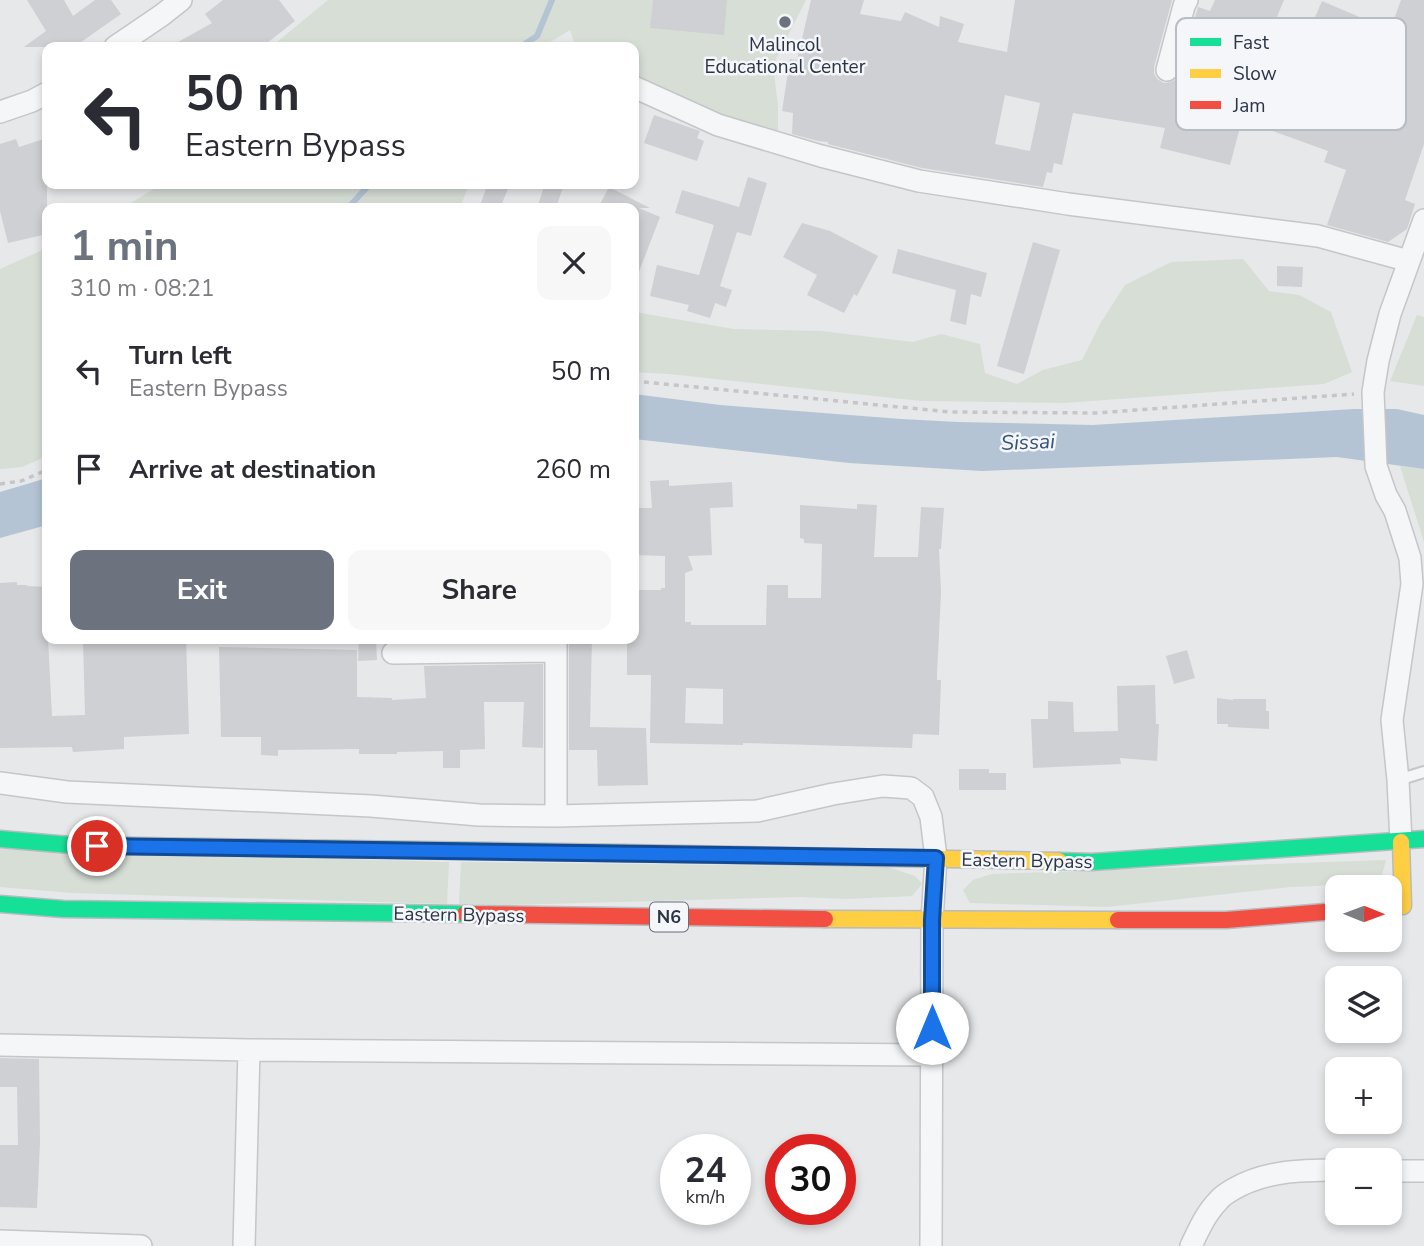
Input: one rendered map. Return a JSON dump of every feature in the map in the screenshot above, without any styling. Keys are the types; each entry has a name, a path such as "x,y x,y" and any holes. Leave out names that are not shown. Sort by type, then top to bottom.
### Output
{"highway":[{"name":"Eastern Bypass","path":"0,838 70,845 1092,862 1424,839"},
{"path":"1401,842 1402,875"},
{"name":"Eastern Bypass","path":"0,904 63,909 932,920 1226,920 1325,912"}],"street":[{"path":"122,42 181,0"},
{"path":"1182,18 1187,0"},
{"path":"1167,70 1176,38"},
{"path":"639,90 718,125 821,156 919,181 1318,236 1409,261"},
{"path":"0,112 42,96"},
{"path":"1401,842 1392,720 1412,572 1395,511 1376,466 1373,398 1383,337 1424,220"},
{"path":"393,653 556,645 556,816"},
{"path":"0,783 67,792 371,806 479,815 556,816 757,811 883,786 911,788 923,797 931,817 936,858 932,920 931,1246"},
{"path":"0,1045 249,1050 932,1055"},
{"path":"244,1246 249,1050"},
{"path":"1191,1246 1203,1220 1220,1197 1242,1184 1269,1175 1302,1170 1325,1171"},
{"path":"1402,1171 1424,1171"},
{"path":"0,1241 141,1246"}],"lane":[{"path":"1398,780 1424,772"}],"path":[{"path":"639,381 950,412 1096,413 1373,398"},
{"path":"0,484 20,481 42,472"}],"shaded area":[{"path":"328,0 806,0 773,65 778,135 727,120 639,77 639,42 574,42 570,30 550,42 277,42"},
{"path":"154,189 467,189 462,203 131,203"},
{"path":"42,250 42,458 22,467 0,469 0,269"},
{"path":"1243,259 1269,291 1299,295 1331,312 1352,372 1324,384 1064,403 921,401 639,372 639,313 734,329 821,331 913,342 941,334 980,344 985,373 1017,384 1043,370 1082,360 1100,324 1125,285 1171,262"},
{"path":"1417,315 1424,317 1424,386 1390,381"},
{"path":"1400,466 1424,469 1424,542"},
{"path":"0,849 449,862 447,904 73,893 0,887"},
{"path":"1386,860 1382,875 1325,875 1325,886 1107,907 970,903 963,890 973,880 992,874"},
{"path":"461,862 888,867 915,876 922,884 912,896 847,899 801,897 459,904"}],"water":[{"name":"Sissai","path":"639,395 720,405 958,422 1093,425 1354,409 1397,409 1424,415 1424,469 1337,457 982,471 849,463 639,440"},
{"path":"42,479 42,526 0,538 0,492"}],"building":[{"path":"27,0 64,0 73,16 95,0 111,0 121,14 81,42 42,42 42,47 24,47 46,31"},
{"path":"223,0 279,0 295,21 268,42 178,42 212,23 205,14"},
{"path":"653,0 727,0 724,35 650,28"},
{"path":"811,0 864,0 860,14 901,21 905,12 939,27 940,16 964,24 958,42 1007,52 1015,0 1172,0 1154,73 1157,79 1164,83 1176,80 1176,130 1239,130 1230,165 1160,148 1165,128 1073,113 1062,165 1054,163 1052,173 1047,172 1043,187 922,168 792,134 793,113 782,111 790,59 797,60","holes":["1005,95 1040,103 1030,151 995,144"]},
{"path":"1215,0 1284,0 1276,18 1195,18 1198,7 1210,11"},
{"path":"1401,0 1424,0 1424,144 1405,200 1415,204 1407,229 1388,242 1327,225 1346,170 1324,162 1328,151 1270,130 1406,130 1406,18 1394,18"},
{"path":"1322,1 1362,18 1315,18"},
{"path":"654,115 700,131 697,138 704,141 697,161 644,143"},
{"path":"16,139 19,147 42,140 42,189 47,189 47,203 42,203 42,235 8,243 0,211 0,144"},
{"path":"748,177 767,183 751,236 737,232 720,286 732,290 726,307 715,303 710,318 687,311 689,305 650,296 657,265 699,275 714,225 675,213 682,190 739,207"},
{"path":"486,189 508,189 502,203 481,203"},
{"path":"543,189 562,189 558,203 539,203"},
{"path":"608,189 613,189 650,208 639,208 639,203 601,203"},
{"path":"639,208 660,217 639,272"},
{"path":"802,223 830,231 878,256 857,296 854,294 844,313 807,295 817,275 783,257"},
{"path":"1033,242 1060,250 1024,374 997,366"},
{"path":"898,249 987,273 981,297 971,294 966,325 950,321 956,290 892,273"},
{"path":"1277,266 1303,267 1302,287 1277,286"},
{"path":"669,480 669,486 732,482 733,507 710,508 712,555 688,556 693,570 685,573 685,622 691,622 691,625 766,625 767,585 788,585 788,598 821,598 822,544 804,543 804,539 800,538 800,505 857,509 857,504 877,505 874,557 918,557 921,507 944,508 939,549 939,735 913,734 912,748 650,743 651,675 627,675 627,644 639,644 639,590 665,588 665,556 639,555 639,508 652,508 650,481","holes":["686,688 723,689 723,724 685,723"]},
{"path":"17,582 17,585 42,587 42,644 48,644 52,716 85,715 83,644 186,644 189,734 124,737 124,749 73,752 72,747 0,748 0,583"},
{"path":"359,644 376,644 377,660 358,661"},
{"path":"569,644 592,644 590,727 646,728 648,785 598,786 597,750 569,750"},
{"path":"219,647 357,650 357,697 392,700 426,698 424,666 543,664 543,748 522,747 524,702 484,702 485,749 460,750 460,768 443,768 443,751 359,754 359,749 278,750 278,756 261,755 261,737 221,737"},
{"path":"1187,650 1195,678 1174,684 1166,656"},
{"path":"1155,685 1156,724 1159,724 1157,761 1120,758 1121,764 1033,768 1031,719 1048,719 1048,701 1073,702 1074,732 1118,731 1117,686"},
{"path":"1217,698 1266,699 1269,729 1217,724"},
{"path":"959,769 989,769 989,773 1006,773 1006,790 959,790"},
{"path":"0,1058 39,1059 40,1142 37,1208 0,1207 0,1145 18,1145 17,1087 0,1087"}],"waterway":[{"path":"528,42 537,36 552,0"},
{"path":"353,203 365,189"}],"traffic: fast":[{"path":"0,839 70,845 624,853"},
{"path":"1059,861 1092,862 1424,839"},
{"path":"0,904 63,909 465,914"}],"traffic: slow":[{"path":"1401,842 1403,906"},
{"path":"624,853 1059,861"},
{"path":"825,919 1118,920"}],"traffic: jam":[{"path":"1118,920 1226,920 1325,912"},
{"path":"465,914 825,919"}],"place":[{"name":"Malincol Educational Center","path":"785,22"}],"route":[{"path":"97,846 936,858 932,920 932,1028"}]}
